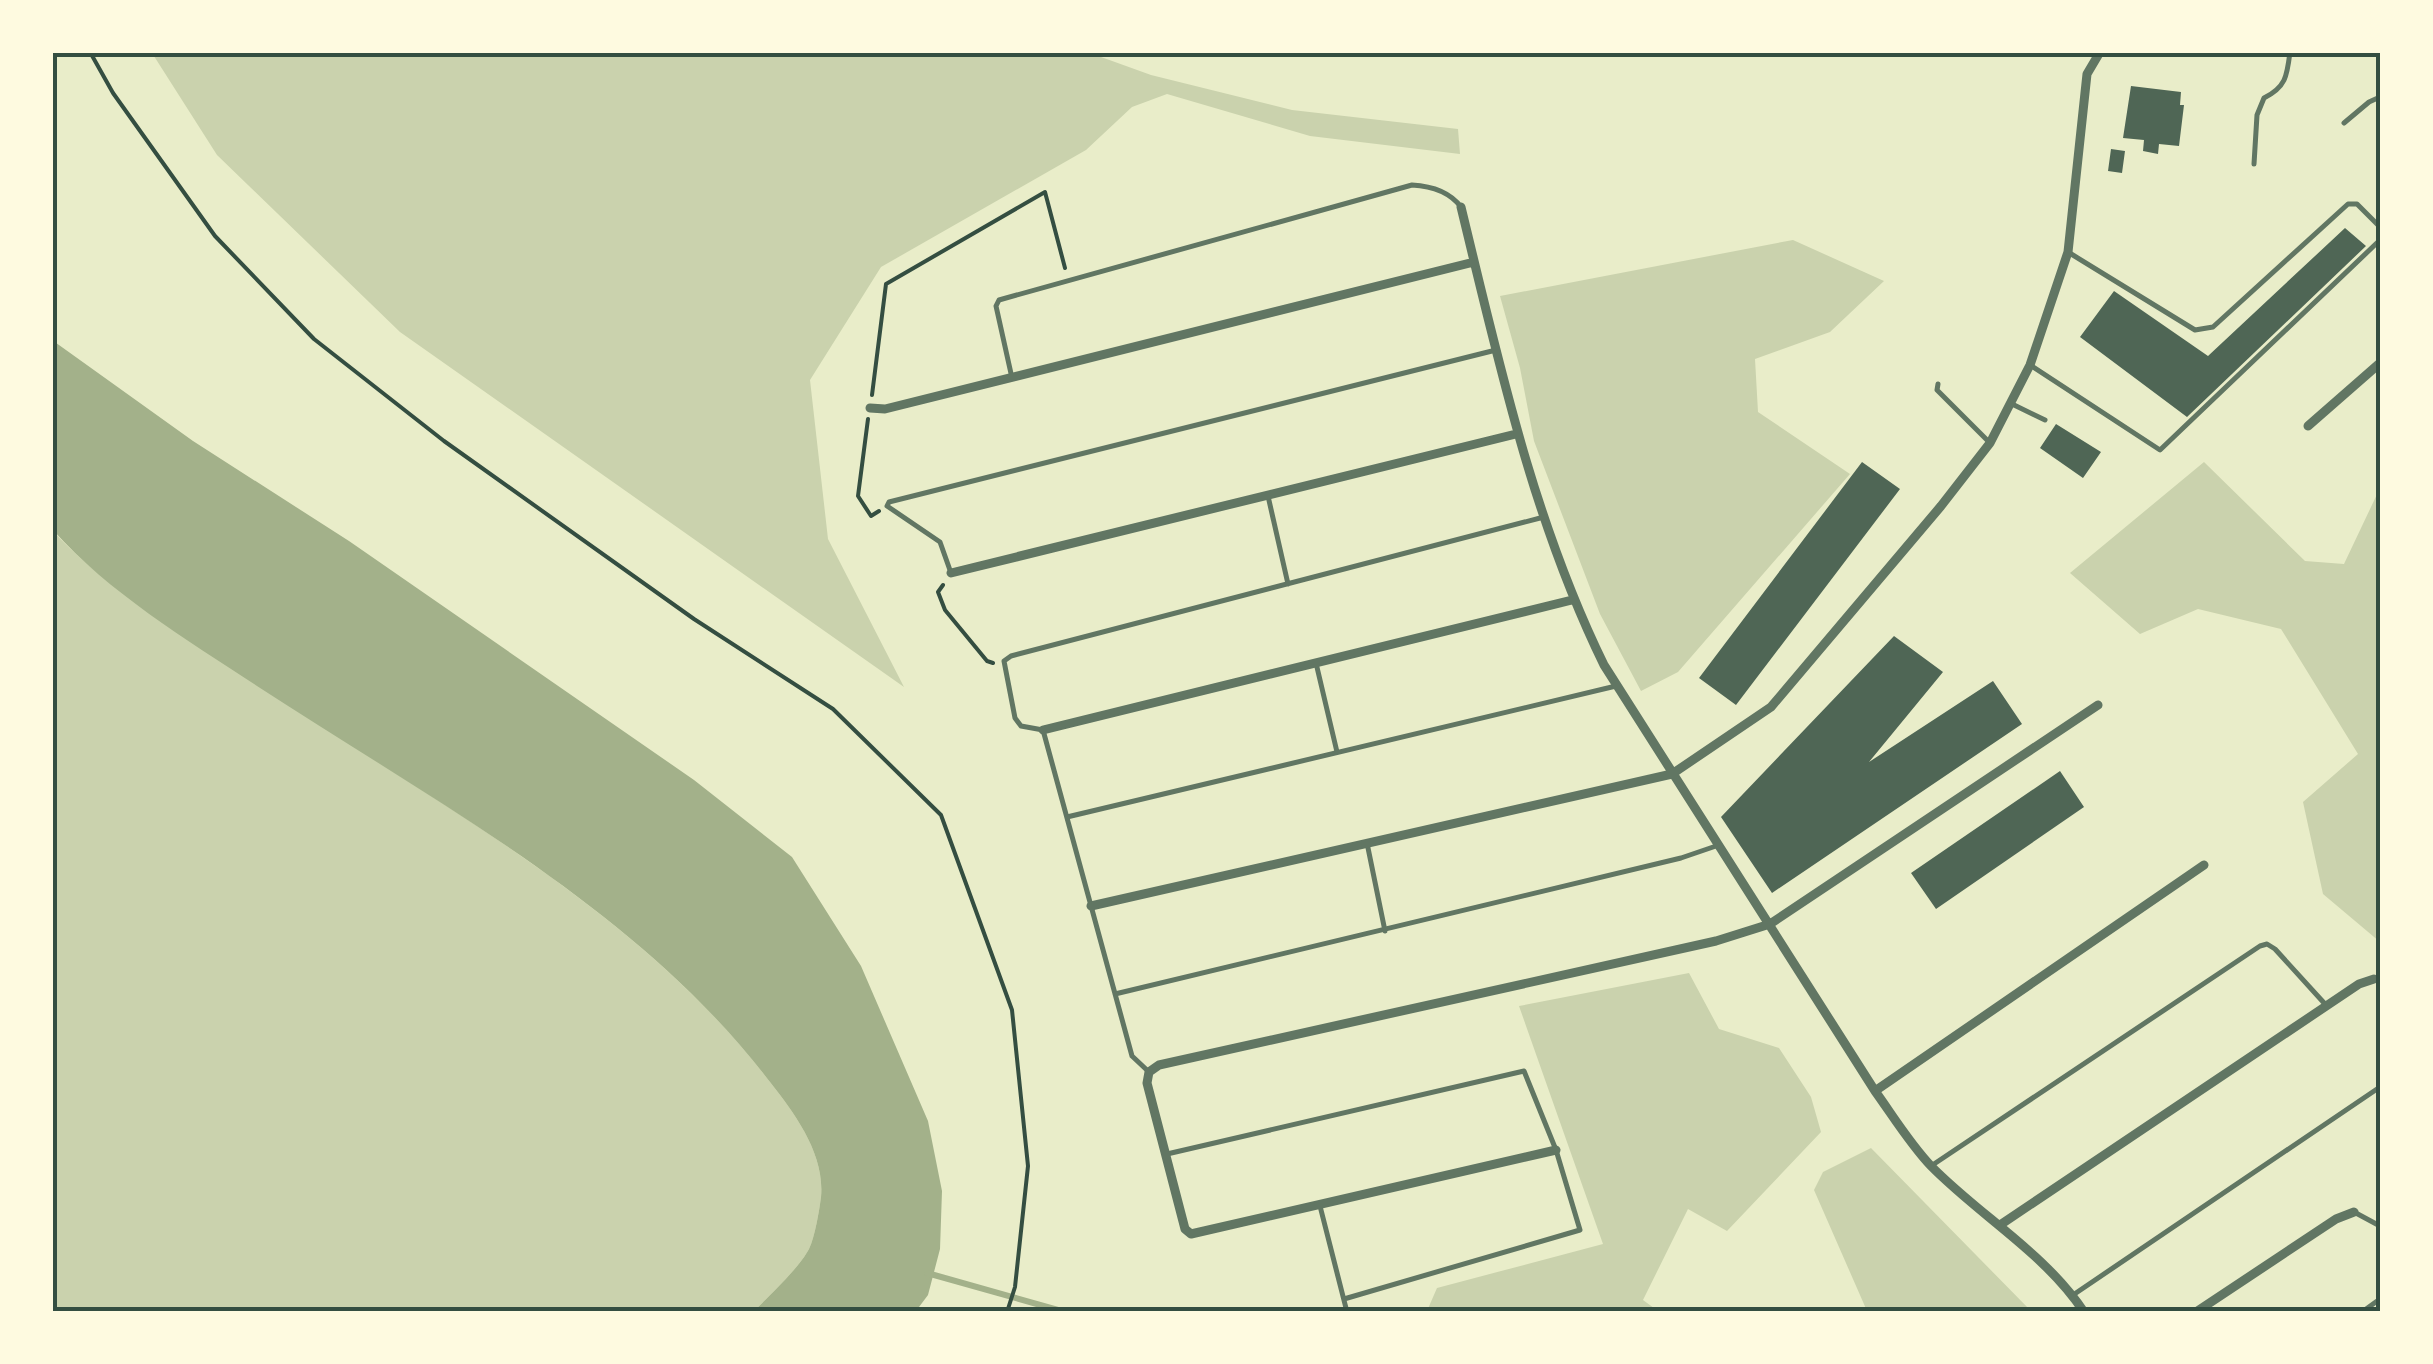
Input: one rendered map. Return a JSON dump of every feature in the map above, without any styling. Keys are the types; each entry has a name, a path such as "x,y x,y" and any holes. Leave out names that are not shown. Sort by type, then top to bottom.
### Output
{"street":[{"path":"1091,906 1672,774 1772,707 1990,443 2030,365 2068,252 2087,74 2100,52"},
{"path":"1460,206 1516,434 1572,600 1616,686 1875,1091 1930,1166 2000,1225 2073,1295 2084,1312"},
{"path":"870,408 885,410 1474,262"},
{"path":"2308,426 2380,362"},
{"path":"951,572 1516,434"},
{"path":"1043,730 1572,600"},
{"path":"1556,1150 1200,1234 1186,1229 1148,1083 1149,1072 1159,1065 1716,941 1770,924 2098,705"},
{"path":"1875,1091 2204,865"},
{"path":"2000,1225 2359,984 2377,980"},
{"path":"2196,1312 2336,1219 2354,1212"}],"lane":[{"path":"2254,164 2257,115 2264,98 2278,91 2286,81 2290,52"},
{"path":"2344,123 2380,97"},
{"path":"1012,378 996,306 1000,300 1412,185 1452,196 1460,206"},
{"path":"2068,252 2196,330 2212,326 2348,204 2357,204 2380,227"},
{"path":"2030,365 2160,450 2380,240"},
{"path":"951,572 940,542 887,506 889,502 1496,350"},
{"path":"1938,384 1937,390 1990,443"},
{"path":"2009,402 2044,420"},
{"path":"1268,496 1288,584"},
{"path":"1149,1072 1132,1056 1043,730 1021,726 1015,718 1002,665 1006,657 1544,517"},
{"path":"1316,663 1337,752"},
{"path":"1067,817 1616,686"},
{"path":"1368,844 1385,931"},
{"path":"1115,994 1681,858 1719,845"},
{"path":"1930,1166 2260,946 2275,948 2326,1006"},
{"path":"1166,1154 1524,1071 1556,1150 1580,1224 1577,1232 1344,1299"},
{"path":"2073,1295 2380,1087"},
{"path":"1320,1206 1347,1312"},
{"path":"2354,1212 2380,1226"},
{"path":"2362,1312 2380,1299"}],"path":[{"path":"90,52 113,93 215,236 314,339 444,440 694,619 833,709 940,815 1012,1010 1028,1166 1015,1287 1007,1312"},
{"path":"1334,52 1347,52"},
{"path":"887,506 871,516 858,496 886,284 1045,192 1068,283"},
{"path":"951,572 938,592 945,610 987,662 1002,665"}],"shaded area":[{"path":"152,53 1090,53 1151,75 1292,110 1458,129 1460,154 1310,136 1167,94 1132,107 1086,150 881,267 810,380 828,539 904,687 400,332 217,155"},
{"path":"1793,240 1884,281 1830,332 1755,359 1758,412 1850,474 1678,672 1641,691 1600,614 1534,441 1520,368 1500,296"},
{"path":"52,340 193,441 349,541 694,780 792,857 861,966 928,1121 942,1191 940,1249 928,1295 916,1311 754,1311 809,1249 818,1217 821,1181 813,1150 798,1121 717,1020 659,964 531,863 176,633 123,595 53,530"},
{"path":"2204,462 2305,561 2344,564 2380,488 2380,942 2323,894 2303,802 2358,754 2281,629 2198,609 2140,634 2070,573"},
{"path":"52,530 132,598 513,850 584,902 714,1016 798,1121 813,1150 821,1181 818,1217 809,1249 754,1311 53,1311"},
{"path":"1689,973 1719,1029 1779,1048 1811,1097 1821,1132 1727,1231 1688,1209 1643,1300 1658,1311 1427,1311 1437,1288 1603,1244 1519,1006"},
{"path":"1871,1148 2031,1311 1867,1311 1814,1190 1823,1172"}],"building":[{"path":"2131,86 2181,92 2180,105 2184,105 2179,146 2159,144 2158,154 2143,151 2144,140 2123,138"},
{"path":"2111,149 2125,151 2122,173 2108,171"},
{"path":"2345,228 2366,246 2187,417 2080,337 2114,291 2208,356"},
{"path":"2056,424 2101,452 2083,478 2040,448"},
{"path":"1862,462 1900,489 1736,705 1699,678"},
{"path":"1894,636 1943,672 1869,762 1993,681 2022,724 1772,893 1721,817"},
{"path":"2060,771 2084,807 1936,909 1911,873"}],"waterway":[{"path":"927,1273 1065,1312"}]}
